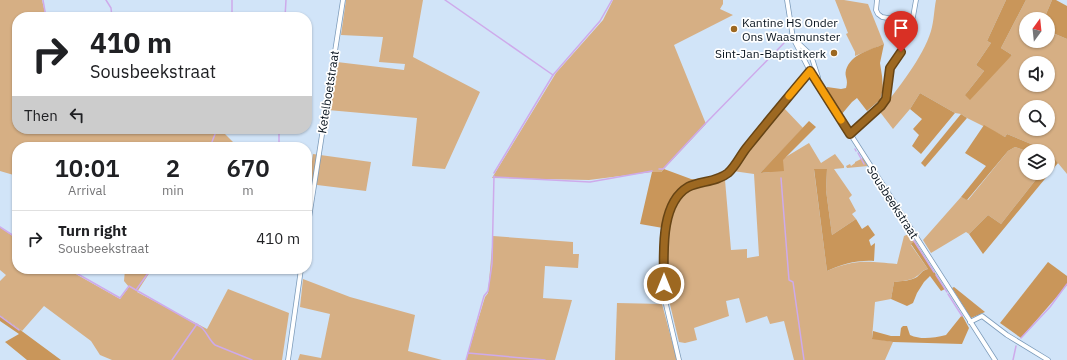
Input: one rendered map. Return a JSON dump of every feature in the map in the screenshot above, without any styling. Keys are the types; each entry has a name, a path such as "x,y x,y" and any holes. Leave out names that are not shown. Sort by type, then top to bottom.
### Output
{"street":[{"name":"Ketelboetstraat","path":"312,199 343,0"},
{"name":"Sousbeekstraat","path":"787,0 793,38 810,71 995,360"},
{"path":"877,0 876,10 878,14 882,17 905,22 913,17 916,0"},
{"path":"850,134 881,106 886,99 890,68 901,52 904,42 905,22"},
{"name":"Sousbeekstraat","path":"793,38 811,55 818,77 817,81"},
{"path":"679,360 664,296 664,231 669,213 682,191 693,185 728,173 747,146 810,71"},
{"path":"288,360 300,274"},
{"path":"970,322 982,316 987,318 1007,335 1048,360"}],"shaded area":[{"path":"0,0 42,0 45,12 12,12 12,134 225,134 233,142 12,142 12,175 0,171"},
{"path":"346,0 423,0 413,57 480,92 445,169 412,166 417,118 328,110 337,62 404,70 405,64 379,62 383,37 341,35"},
{"path":"613,0 723,0 723,4 720,9 733,15 674,45 706,124 661,172 589,180 492,178 556,73 603,20"},
{"path":"835,0 868,4 884,44 855,56 855,52 846,34 848,33"},
{"path":"936,0 1006,0 987,41 991,43 976,65 984,71 965,95 1012,55 1001,48 1019,13 1019,48 1055,48 1055,34 1067,39 1067,174 1055,159 1055,144 1031,144 1007,134 1005,137 961,114 955,113 920,93 910,109 893,129 880,112 909,73 922,52 933,23"},
{"path":"1006,0 1026,0 1001,48 1012,55 970,100 965,95 984,71 976,65 991,43 987,41"},
{"path":"1026,0 1052,0 1047,12 1020,12"},
{"path":"1052,0 1056,0 1067,6 1067,39 1055,34 1055,12 1047,12"},
{"path":"884,44 880,63 883,89 880,100 867,111 857,98 841,115 826,89 827,87 841,89 846,88 846,70 852,60 862,53"},
{"path":"920,93 955,113 921,154 912,146 919,135 913,129 922,119 910,109"},
{"path":"784,108 803,128 760,173 771,172 784,158 809,143 821,163 835,154 844,168 834,169 852,195 849,198 856,211 852,214 856,219 832,235 826,190 827,169 814,170 827,271 846,264 861,262 897,264 904,236 909,234 915,241 911,245 928,269 922,271 915,278 894,282 891,299 875,302 872,338 893,342 885,360 794,360 784,321 770,324 767,316 746,323 739,298 726,301 729,316 694,328 697,340 685,343 679,342 668,296 667,244 670,217 680,198 685,192 725,180 731,250 747,249 747,258 759,256 754,174 733,171"},
{"path":"961,114 967,118 925,167 921,163"},
{"path":"809,121 816,127 783,160 784,171 760,173"},
{"path":"984,125 1005,137 1007,134 1031,144 1019,144 1019,148 1015,147 1008,151 967,200 961,197 986,166 965,153"},
{"path":"1015,147 1019,148 1019,180 1036,180 1001,224 988,215 969,234 966,232 931,253 923,240 961,197 968,200 1008,151"},
{"path":"313,154 371,162 366,191 312,184"},
{"path":"863,158 868,166 847,168 846,166 850,164 851,166"},
{"path":"1055,159 1058,163 1055,167"},
{"path":"664,169 691,179 700,180 690,183 677,193 668,211 663,228 640,224 652,172 661,172"},
{"path":"814,169 827,169 826,190 832,235 856,219 862,229 868,225 875,235 869,240 871,246 875,243 874,261 850,263 827,271"},
{"path":"1036,180 1044,180 983,254 969,234 988,215 1001,224"},
{"path":"0,227 12,235 12,274 76,274 120,299 129,287 124,281 125,274 149,274 137,292 207,329 228,289 289,313 282,360 112,360 100,355 91,341 44,306 22,331 0,315 0,281 6,275 0,270"},
{"path":"493,236 573,242 573,254 579,254 578,268 545,266 543,298 572,300 555,360 466,360 485,297 488,293"},
{"path":"915,241 945,289 941,291 930,276 917,293 913,303 907,306 891,299 894,282 906,281 915,278 923,271 928,269 911,244"},
{"path":"1048,262 1067,276 1067,285 1021,338 1000,323"},
{"path":"303,279 350,297 415,315 408,351 442,360 298,360 300,354 321,358 330,314 300,307"},
{"path":"954,287 985,312 971,318 952,288"},
{"path":"617,303 662,304 677,360 615,360"},
{"path":"0,315 61,360 27,360 5,342 19,334 0,321"},
{"path":"962,315 969,328 962,344 893,342 872,339 873,331 891,336 900,336 901,328 903,326 907,326 910,335 918,338 932,338 946,335"}],"waterway":[{"path":"43,0 45,12"},
{"path":"106,0 111,8 111,12"},
{"path":"232,0 232,12"},
{"path":"285,12 286,0"},
{"path":"445,0 553,75 494,173"},
{"path":"553,75 600,21 612,0"},
{"path":"659,169 663,169 784,43"},
{"path":"212,142 215,134"},
{"path":"279,134 279,142"},
{"path":"858,153 864,164"},
{"path":"494,177 590,182 652,171"},
{"path":"466,360 484,296 488,291 492,264 494,176"},
{"path":"781,178 789,280 793,282 804,360"},
{"path":"0,227 12,235"},
{"path":"905,227 934,272"},
{"path":"78,274 120,298 129,286 136,290"},
{"path":"147,274 136,290 201,327 215,345 252,360"},
{"path":"936,275 947,292"},
{"path":"1021,338 1050,307 1067,284"},
{"path":"948,294 962,316"},
{"path":"0,316 19,330"},
{"path":"172,360 197,324"},
{"path":"1013,360 1016,346"},
{"path":"468,353 545,360"}],"slow traffic":[{"path":"789,96 810,71 841,120"}],"place":[{"name":"Kantine HS Onder Ons Waasmunster","path":"734,29"},
{"name":"Sint-Jan-Baptistkerk","path":"834,53"}],"route":[{"path":"664,284 664,231 667,218 676,199 682,191 693,185 728,173 747,146 810,71 850,134 862,125 886,99 890,68 901,52"}]}
